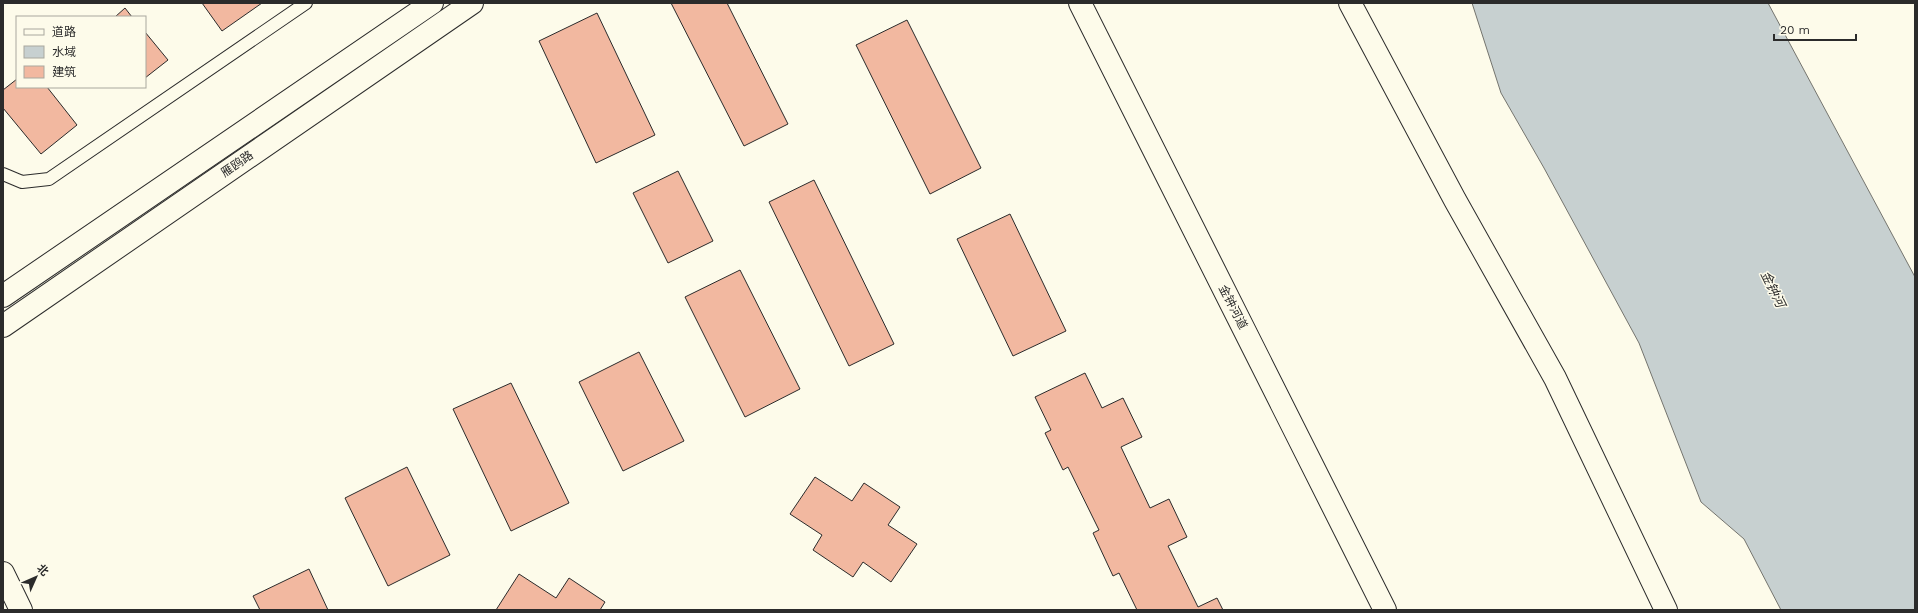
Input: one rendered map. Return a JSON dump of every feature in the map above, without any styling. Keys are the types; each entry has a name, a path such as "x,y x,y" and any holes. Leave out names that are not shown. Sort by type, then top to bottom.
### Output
{"street":[{"name":"雁鸥路","path":"3,296 432,3"},
{"name":"雁鸥路","path":"3,326 472,3"},
{"name":"金钟河道","path":"1080,3 1385,610"},
{"path":"1350,3 1454,200 1556,378 1666,610"},
{"path":"3,574 21,610"}],"lane":[{"path":"3,174 22,182 49,179 306,3"}],"water":[{"name":"金钟河","path":"1472,3 1768,3 1915,277 1915,610 1781,610 1744,539 1701,502 1639,343 1544,168 1501,93"}],"building":[{"path":"202,3 262,3 222,31"},
{"path":"671,3 727,3 788,124 744,146"},
{"path":"125,8 131,16 116,16"},
{"path":"597,13 655,135 596,163 539,41"},
{"path":"907,20 981,168 930,194 856,45"},
{"path":"146,33 168,60 146,77"},
{"path":"16,80 16,88 48,88 77,125 41,154 3,108 3,90"},
{"path":"678,171 713,241 668,263 633,193"},
{"path":"814,180 894,344 849,366 769,202"},
{"path":"1010,214 1066,331 1013,356 957,239"},
{"path":"740,270 800,389 745,417 685,297"},
{"path":"639,352 684,441 623,471 579,382"},
{"path":"1085,373 1102,408 1123,398 1142,437 1121,447 1150,508 1169,499 1187,537 1168,546 1198,607 1217,598 1223,610 1137,610 1119,573 1113,576 1093,533 1099,530 1068,467 1063,470 1045,433 1051,430 1035,397"},
{"path":"511,383 569,503 511,531 453,409"},
{"path":"407,467 450,555 388,586 345,498"},
{"path":"815,477 852,501 864,483 900,507 888,525 917,544 891,582 863,562 853,577 813,550 822,535 790,514"},
{"path":"309,569 328,610 260,610 253,596"},
{"path":"519,574 556,598 569,578 605,602 600,610 496,610"}]}
